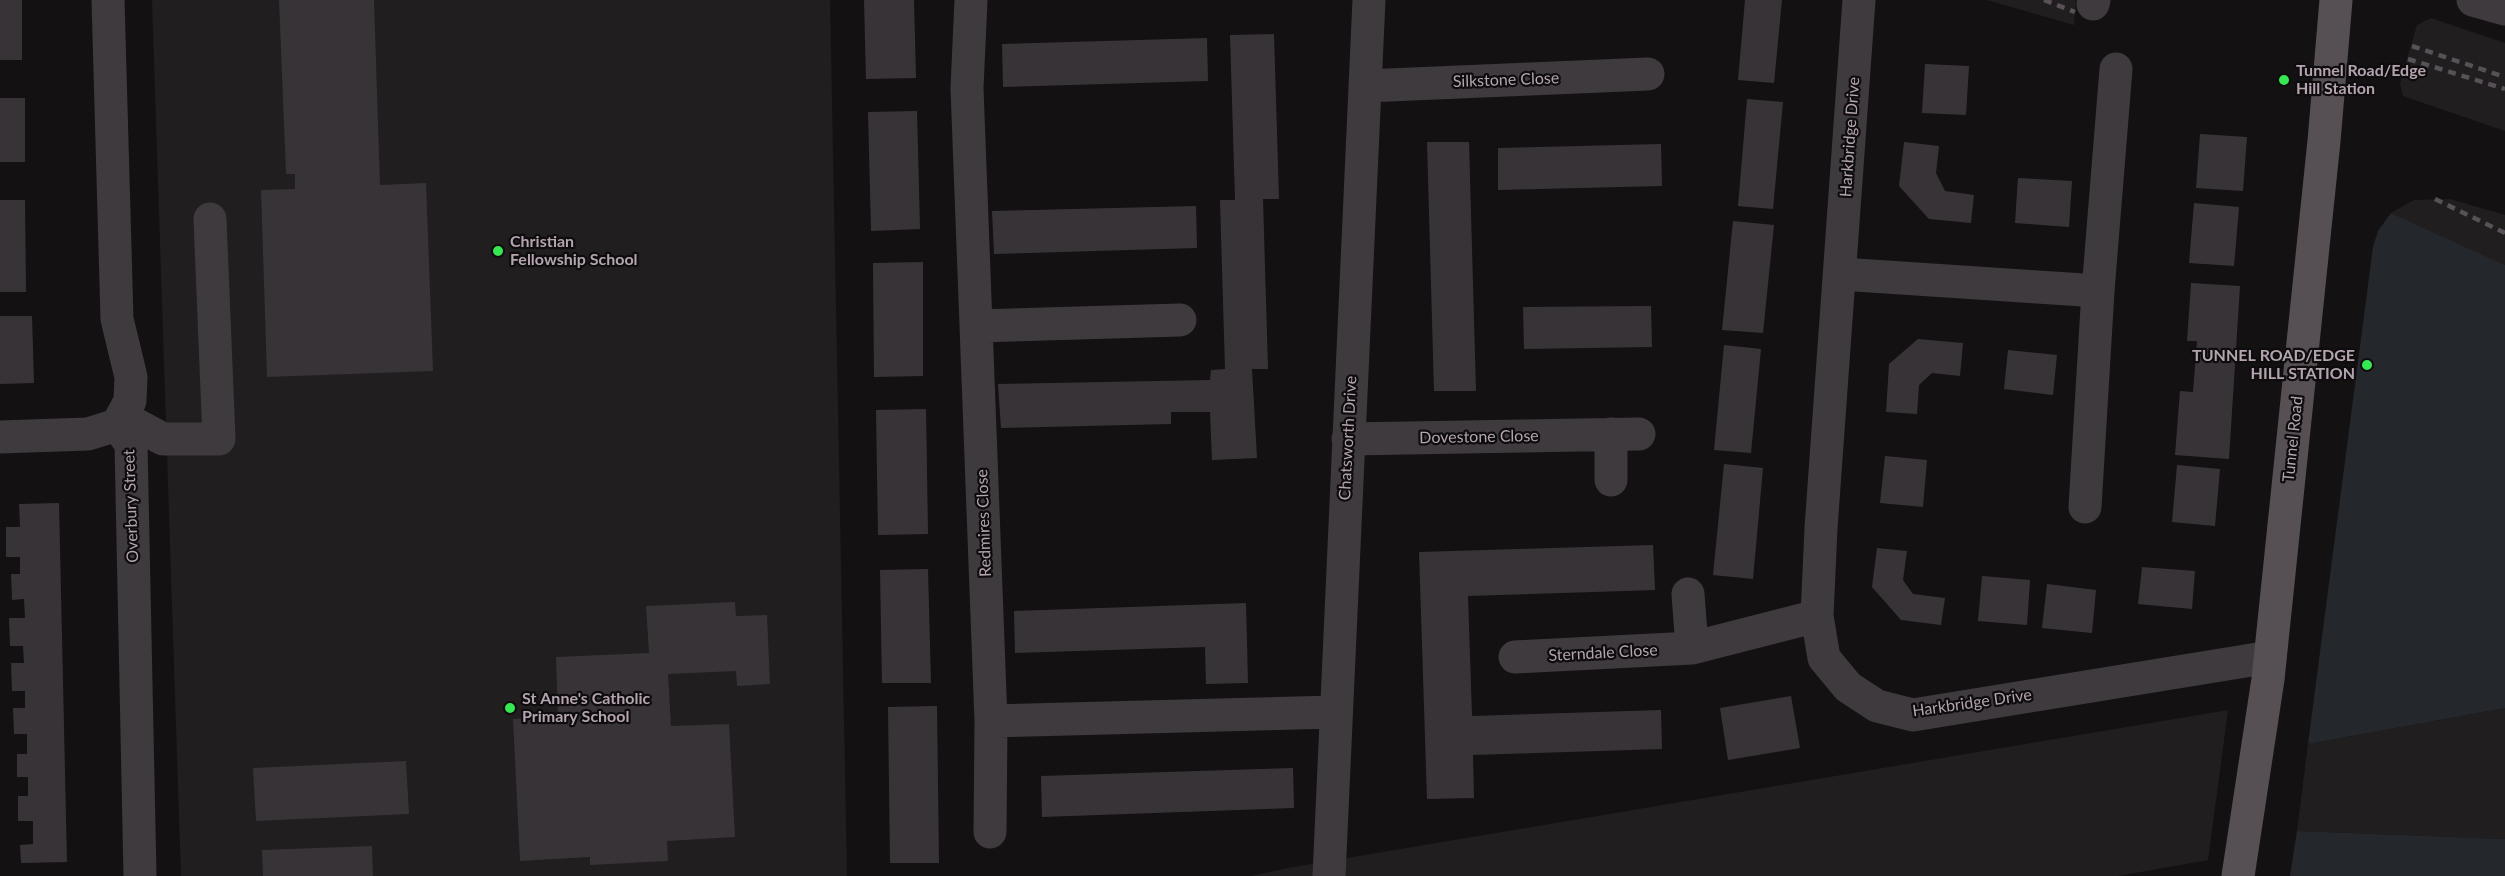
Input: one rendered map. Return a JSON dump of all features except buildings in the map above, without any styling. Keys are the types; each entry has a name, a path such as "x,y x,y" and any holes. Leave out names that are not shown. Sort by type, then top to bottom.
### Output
{"main road":[{"name":"Tunnel Road","path":"2238,876 2269,668 2324,141 2336,0"}],"street":[{"path":"0,436 88,434 119,421 130,400 131,377 117,319 108,0"},
{"name":"Redmires Close","path":"971,0 967,88 991,721 990,832"},
{"name":"Chatsworth Drive","path":"1329,864 1369,0"},
{"name":"Harkbridge Drive","path":"1859,0 1821,528 1817,616 1824,658 1848,687 1877,706 1913,715 2269,668"},
{"path":"2473,0 2505,9"},
{"path":"2085,507 2098,291 2116,69"},
{"name":"Silkstone Close","path":"1365,86 1648,74"},
{"path":"119,421 162,439 219,439 210,219"},
{"path":"1841,274 2098,291"},
{"path":"977,326 1180,320"},
{"name":"Overbury Street","path":"119,421 131,444 140,876"},
{"name":"Dovestone Close","path":"1348,439 1625,434 1611,480"},
{"path":"1688,594 1692,648"},
{"name":"Sterndale Close","path":"1515,657 1692,648 1817,616"},
{"path":"991,721 1335,712"}],"shaded area":[{"name":"Christian Fellowship School","path":"152,0 830,0 847,876 181,876"},
{"path":"1987,0 2076,0 2074,25"},
{"path":"2431,18 2505,43 2505,131 2403,96 2400,83 2417,25"},
{"path":"2450,199 2505,215 2505,265 2391,213 2414,200"},
{"path":"2391,213 2505,265 2505,708 2308,744 2373,247 2378,231"},
{"path":"2505,708 2505,839 2297,831 2308,744"},
{"path":"2228,710 2208,860 2118,876 1251,876 1288,868"},
{"path":"2297,831 2505,839 2505,876 2290,876"}],"railway":[{"path":"2044,0 2075,12"},
{"path":"2412,46 2505,77"},
{"path":"2408,59 2505,89"},
{"path":"2435,199 2505,233"}],"place":[{"name":"Tunnel Road/Edge Hill Station","path":"2284,80"},
{"name":"Christian Fellowship School","path":"498,251"},
{"name":"TUNNEL ROAD/EDGE HILL STATION","path":"2367,365"},
{"name":"St Anne's Catholic Primary School","path":"510,708"}]}
